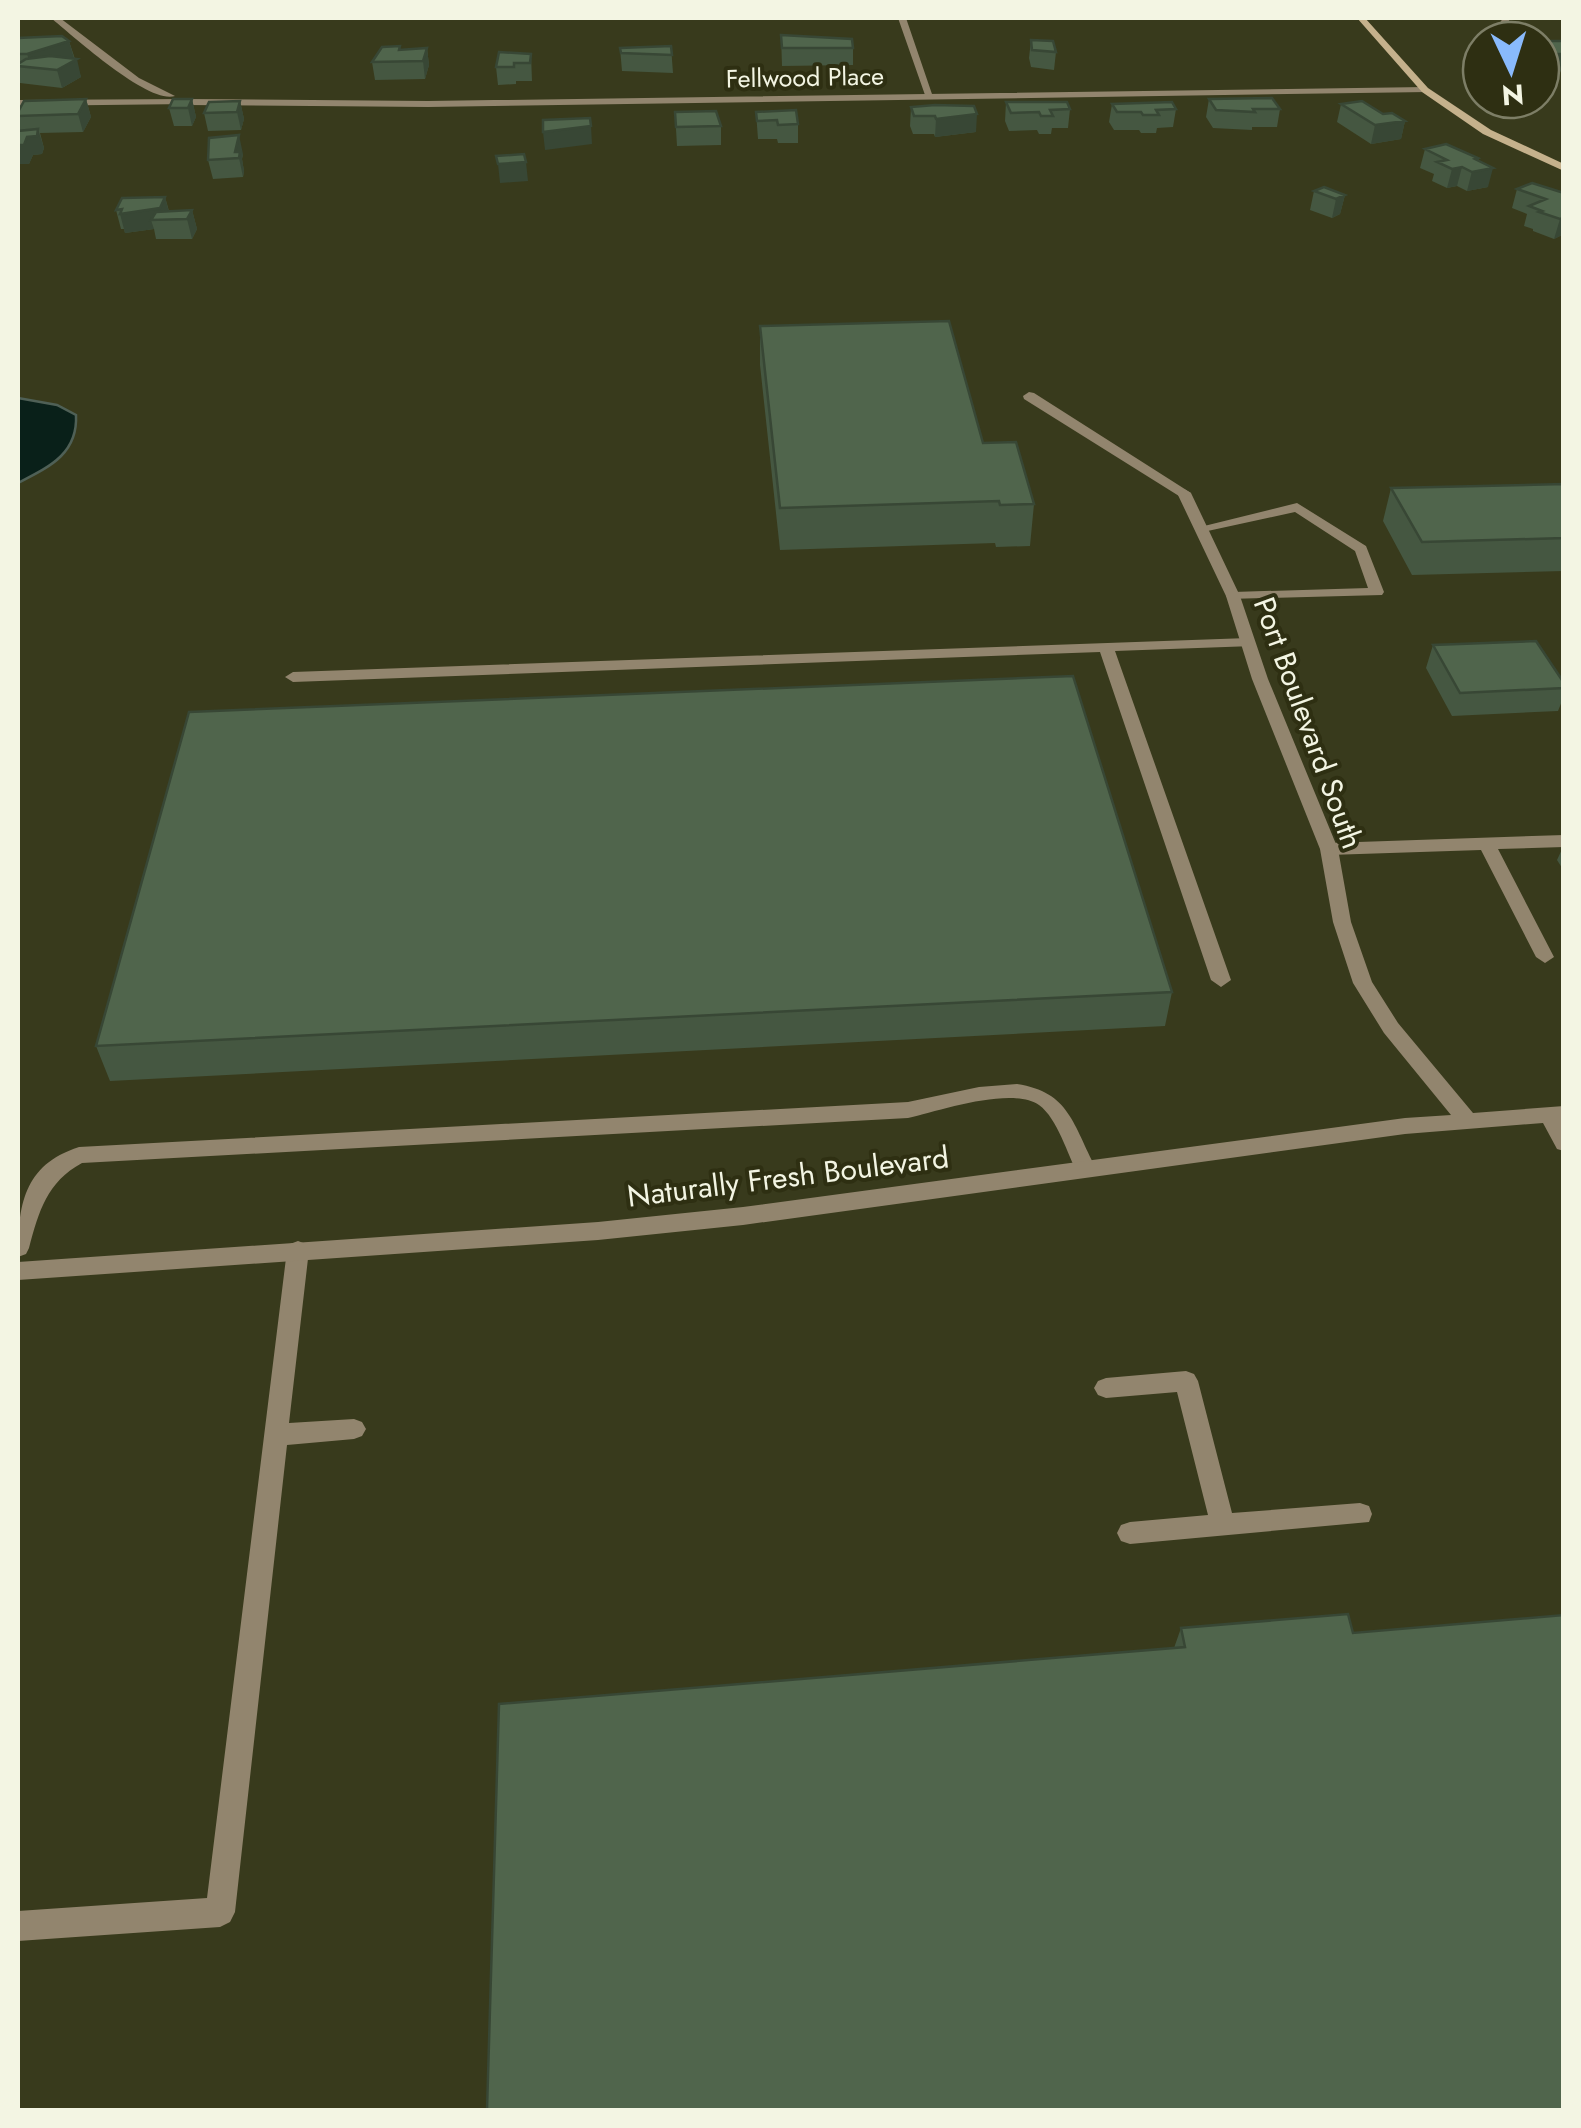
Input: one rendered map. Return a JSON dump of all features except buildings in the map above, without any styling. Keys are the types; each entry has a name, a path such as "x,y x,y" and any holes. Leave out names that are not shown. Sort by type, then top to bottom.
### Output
{"street":[{"path":"56,18 76,30 126,77 186,102"},
{"path":"902,18 930,95"},
{"path":"1361,18 1426,90 1487,132 1564,168"},
{"name":"Fellwood Place","path":"18,103 428,104 1426,90"},
{"name":"Port Boulevard South","path":"1029,396 1184,494 1232,596 1329,849 1342,922 1363,983 1391,1028 1468,1121"},
{"path":"1202,528 1298,507 1361,548 1378,592 1232,596"},
{"path":"294,677 1248,643"},
{"path":"1106,647 1221,980"},
{"path":"1329,849 1564,840"},
{"path":"1486,843 1545,957"},
{"path":"18,1248 32,1196 53,1167 79,1154 908,1110 990,1093 1027,1091 1049,1101 1084,1168"},
{"path":"1556,1115 1564,1143"},
{"name":"Naturally Fresh Boulevard","path":"18,1271 598,1231 743,1216 1084,1168 1468,1121 1556,1115"},
{"path":"18,1926 220,1912 298,1250"},
{"path":"1106,1388 1186,1382 1223,1526"},
{"path":"276,1435 354,1429"},
{"path":"1130,1533 1360,1514"}],"shaded area":[{"path":"18,398 57,405 76,415 67,449 51,465 18,483"}]}
